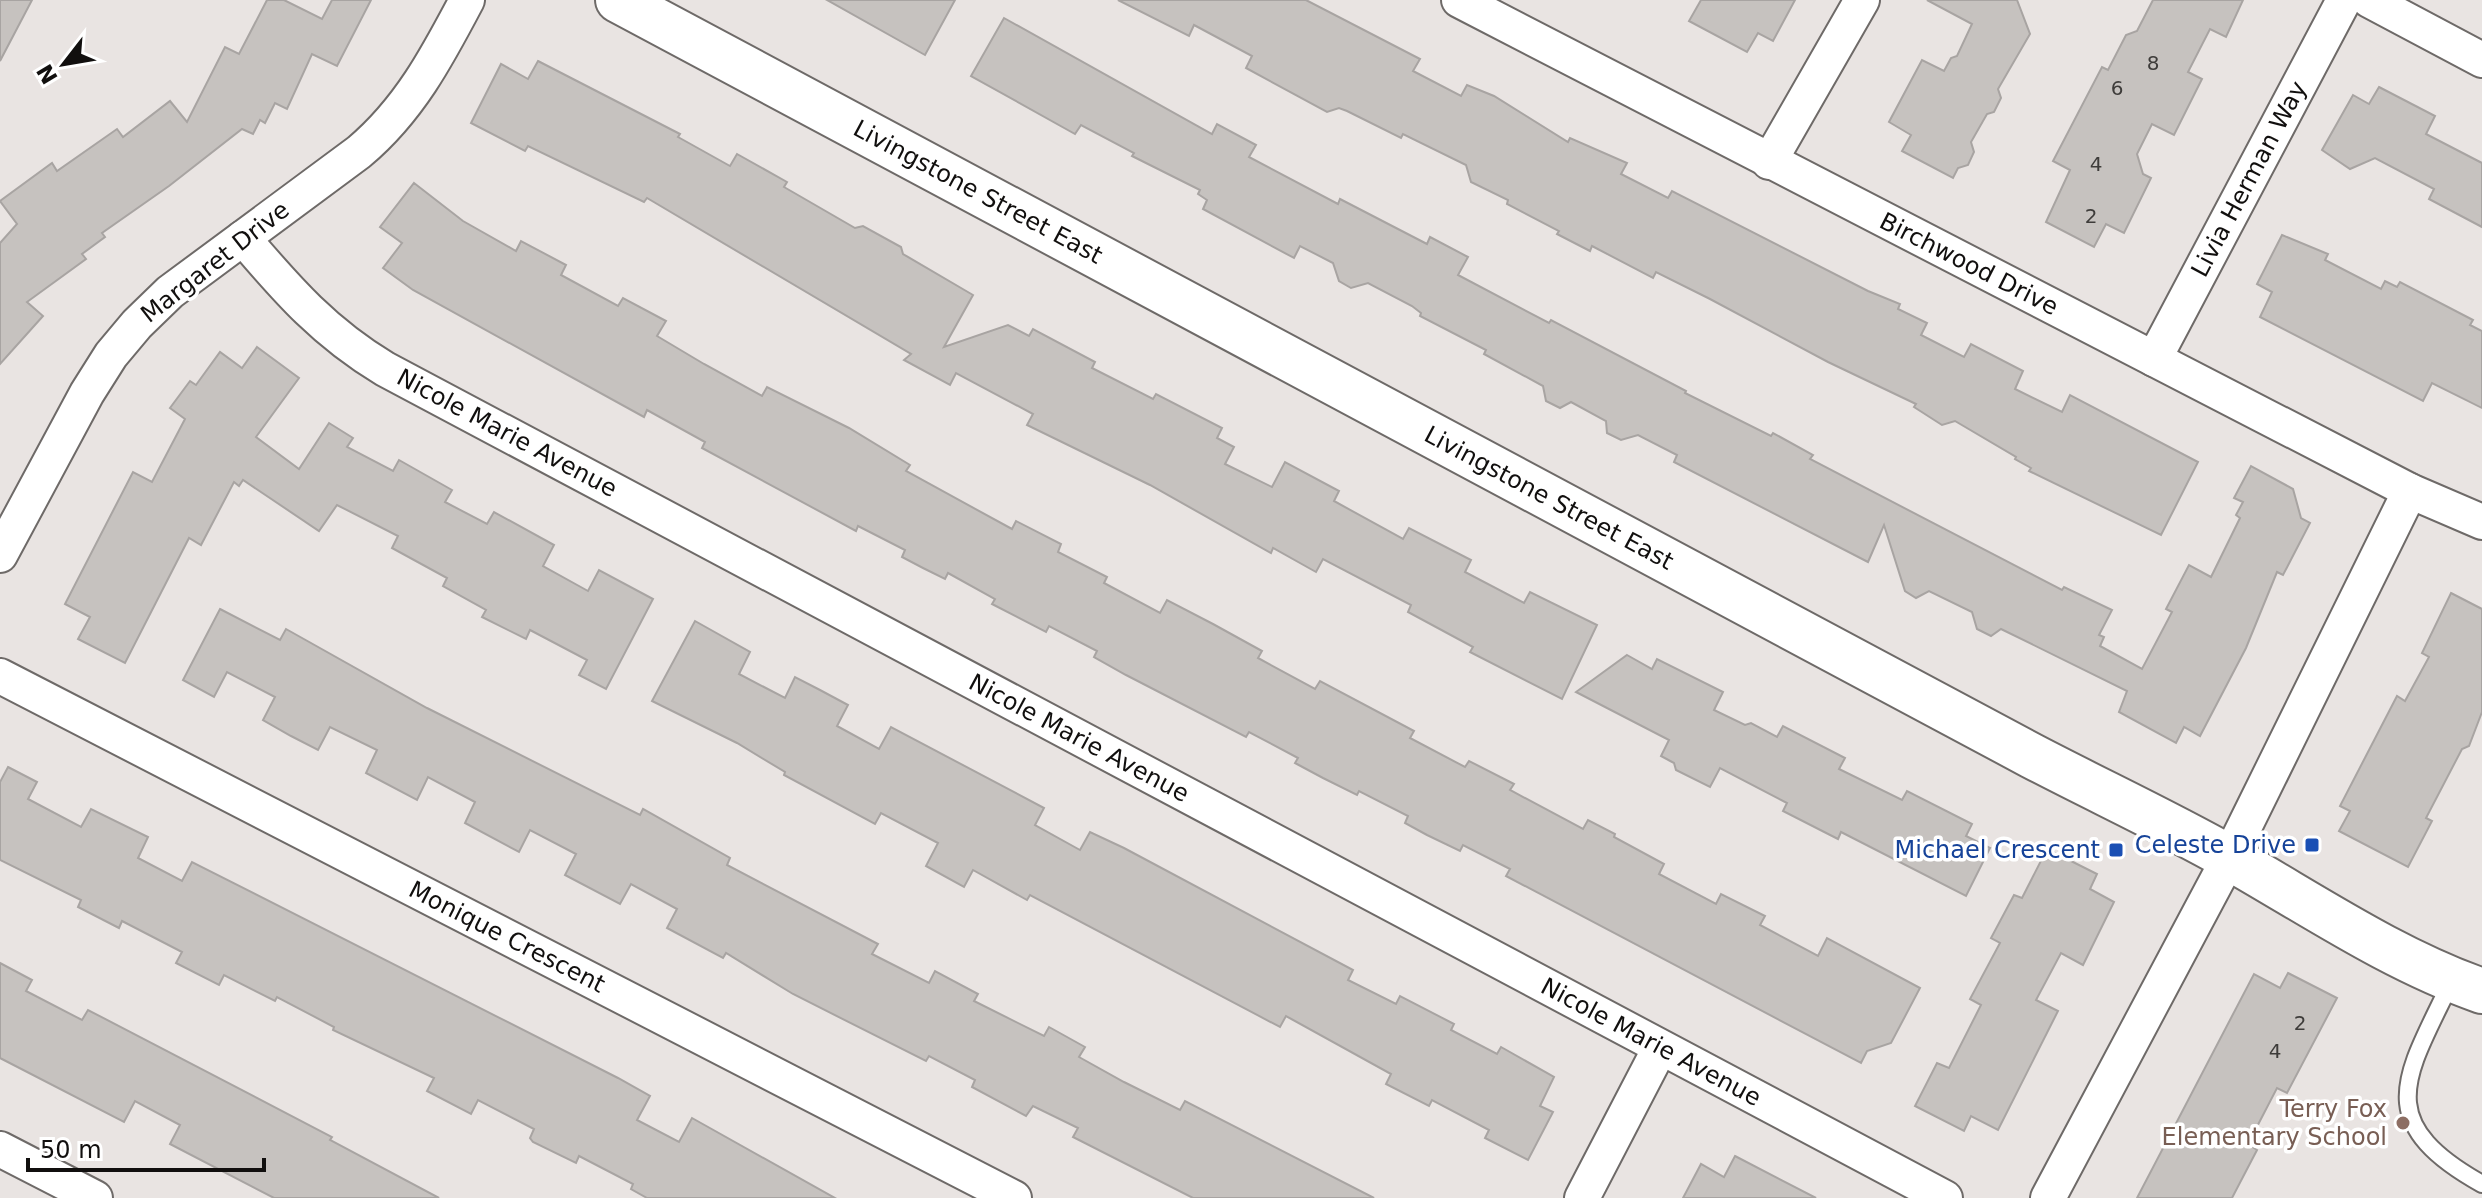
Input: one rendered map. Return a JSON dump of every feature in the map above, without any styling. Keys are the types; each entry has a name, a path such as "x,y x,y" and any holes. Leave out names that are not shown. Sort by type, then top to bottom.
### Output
{"street":[{"name":"Margaret Drive","path":"0,555 111,355 170,292 359,152 386,127 418,89 467,0"},
{"name":"Livingstone Street East","path":"618,0 2032,756 2229,858 2331,919 2467,985"},
{"name":"Birchwood Drive","path":"1459,0 2410,491 2482,522"},
{"path":"1769,162 1862,0"},
{"name":"Livia Herman Way","path":"2154,359 2344,0"},
{"path":"2369,0 2482,60"},
{"name":"Nicole Marie Avenue","path":"243,238 316,321 350,348 385,369 1945,1198"},
{"path":"2048,1198 2229,858 2410,491"},
{"name":"Monique Crescent","path":"0,676 1014,1198"},
{"path":"1582,1198 1660,1048"},
{"path":"0,1149 95,1198"}],"lane":[{"path":"2467,985 2417,1055 2406,1098 2412,1122 2425,1144 2482,1184"}],"building":[{"path":"0,0 32,0 0,61"},
{"path":"267,0 284,0 322,19 332,0 371,0 337,66 312,54 287,109 275,103 265,123 260,120 253,134 242,129 102,233 105,237 82,254 86,259 27,302 43,316 0,364 0,243 17,224 0,201 52,163 57,171 117,129 123,137 170,101 187,122 225,47 239,54"},
{"path":"827,0 955,0 925,55"},
{"path":"1118,0 1306,0 1420,59 1413,71 1461,96 1467,85 1494,96 1568,142 1570,138 1627,163 1621,174 1668,198 1672,191 1868,291 1900,304 1898,309 1927,323 1921,335 1964,357 1971,344 2023,371 2015,389 2062,412 2070,395 2198,462 2161,535 2029,471 2031,468 2016,457 1955,421 1942,425 1914,407 1916,404 1656,272 1653,278 1592,246 1590,251 1557,234 1559,231 1507,204 1508,200 1471,182 1466,165 1347,111 1339,108 1327,112 1246,68 1252,56 1194,25 1189,36"},
{"path":"1701,0 1795,0 1773,41 1758,33 1747,52 1689,21"},
{"path":"1927,0 2017,0 2030,34 1998,89 2001,98 1994,112 1987,114 1971,142 1974,152 1968,165 1958,168 1953,178 1902,151 1911,135 1889,122 1922,60 1944,71 1951,58 1957,56 1972,24"},
{"path":"2153,0 2243,0 2226,37 2210,29 2188,72 2202,79 2174,135 2152,124 2137,154 2143,174 2151,178 2124,233 2106,224 2094,247 2046,222 2070,170 2053,161 2102,67 2108,70 2126,35 2137,31"},
{"path":"1004,18 1212,134 1217,124 1256,145 1249,157 1338,204 1340,199 1427,244 1430,237 1468,257 1458,275 1549,323 1551,320 1685,393 1771,436 1773,433 1813,455 1810,459 2062,590 2064,587 2112,610 2099,635 2104,637 2100,646 2142,669 2172,612 2166,609 2189,565 2211,577 2240,518 2236,515 2243,502 2234,498 2251,466 2293,489 2301,518 2310,523 2283,575 2277,572 2246,648 2200,736 2184,727 2176,743 2119,712 2127,691 2001,629 1991,636 1977,629 1972,612 1929,591 1916,598 1905,591 1884,525 1868,562 1674,462 1677,455 1638,435 1621,440 1607,433 1606,421 1571,402 1560,408 1546,401 1543,386 1484,354 1486,350 1420,316 1421,313 1412,306 1368,283 1351,288 1339,281 1333,263 1300,246 1294,258 1203,209 1207,200 1198,194 1200,190 1132,156 1134,153 1081,125 1075,134 971,76"},
{"path":"538,61 680,134 678,137 730,166 737,154 787,182 784,187 855,228 863,226 901,247 903,254 973,295 944,347 1008,325 1029,336 1033,329 1095,362 1092,368 1153,399 1156,394 1222,428 1217,438 1234,447 1225,464 1272,487 1285,462 1339,491 1334,501 1403,539 1409,528 1471,560 1465,572 1524,603 1530,592 1597,625 1562,699 1470,652 1473,647 1408,612 1411,605 1323,559 1316,572 1273,548 1271,553 1150,485 1027,425 1033,414 956,373 950,385 904,360 911,354 647,198 644,202 528,146 525,151 471,123 501,64 528,79"},
{"path":"2379,87 2435,116 2426,134 2482,163 2482,227 2429,199 2434,189 2375,158 2350,169 2322,150 2353,95 2369,104"},
{"path":"414,183 463,221 516,251 521,241 566,265 561,275 618,306 623,298 666,321 657,336 704,364 762,396 767,387 849,428 910,465 906,471 1012,529 1016,521 1061,544 1058,552 1107,577 1104,583 1160,613 1167,600 1262,651 1258,658 1315,689 1320,681 1414,731 1410,738 1465,767 1469,761 1514,784 1510,790 1583,829 1588,820 1615,834 1614,837 1664,864 1659,874 1716,904 1721,894 1765,916 1760,925 1818,956 1827,938 1920,988 1891,1043 1867,1051 1861,1063 1506,876 1510,869 1463,845 1460,851 1427,835 1405,823 1408,816 1359,791 1357,795 1323,778 1295,763 1298,758 1249,732 1246,737 1126,675 1094,657 1097,651 1049,626 1046,632 992,604 995,599 948,573 945,579 902,557 905,550 858,526 856,531 702,448 705,442 647,410 644,417 413,290 383,268 402,243 380,227"},
{"path":"2282,235 2328,254 2325,260 2381,289 2385,281 2397,287 2400,282 2473,320 2470,325 2482,331 2482,408 2432,383 2423,401 2260,317 2272,292 2257,284"},
{"path":"257,347 299,378 256,437 299,469 329,423 353,438 347,447 393,471 399,460 452,490 445,502 487,524 494,512 554,545 543,566 588,591 599,570 653,599 606,689 579,675 587,660 530,630 526,639 482,617 486,610 443,586 447,578 392,548 398,536 337,505 319,531 243,480 239,486 234,482 201,545 189,538 125,663 78,639 90,617 65,604 133,472 152,482 185,419 170,408 190,381 196,385 220,352 242,368"},
{"path":"2451,593 2482,609 2482,712 2469,746 2462,749 2426,818 2432,821 2408,867 2339,831 2350,811 2340,806 2397,696 2405,701 2429,657 2422,653"},
{"path":"220,609 280,640 286,629 427,708 640,815 643,809 730,858 727,865 878,944 872,954 929,983 935,971 978,994 974,1001 1044,1036 1049,1027 1085,1047 1079,1057 1124,1082 1180,1110 1185,1101 1374,1198 1193,1198 1073,1137 1078,1128 1033,1106 1026,1116 972,1087 975,1080 929,1056 926,1061 793,994 726,953 723,958 667,928 677,909 631,884 620,904 565,875 576,854 530,830 519,852 465,823 475,802 428,777 417,800 366,773 377,750 330,727 318,750 291,736 263,720 275,697 227,672 214,697 183,680"},
{"path":"695,621 750,652 739,674 785,698 795,677 848,705 837,726 879,749 891,727 1044,808 1035,825 1080,850 1090,832 1124,848 1353,970 1348,980 1396,1004 1400,996 1454,1024 1451,1030 1497,1054 1501,1047 1554,1077 1540,1106 1553,1112 1528,1160 1485,1138 1489,1130 1432,1100 1429,1106 1386,1084 1391,1074 1286,1016 1280,1027 1030,895 1027,900 973,870 964,887 926,866 938,843 881,813 875,824 784,775 785,772 737,743 652,701"},
{"path":"1627,655 1652,669 1657,659 1723,692 1714,710 1745,725 1751,723 1777,737 1783,726 1845,758 1839,769 1902,800 1907,791 1972,824 1966,836 1990,848 1966,896 1841,832 1838,839 1783,811 1787,803 1720,768 1710,787 1676,770 1674,763 1661,756 1669,740 1576,692"},
{"path":"8,767 37,782 28,799 81,827 91,809 148,837 138,858 182,881 192,862 618,1078 650,1096 637,1120 679,1142 692,1118 835,1198 647,1198 631,1189 633,1184 579,1156 576,1163 533,1142 530,1138 534,1129 478,1100 471,1114 427,1091 434,1078 333,1030 334,1027 277,997 275,1001 224,975 219,985 176,963 182,952 122,921 119,928 78,907 81,900 0,860 0,782"},
{"path":"2047,849 2097,874 2090,889 2114,902 2083,965 2061,953 2036,1000 2058,1011 1998,1130 1971,1116 1964,1131 1915,1106 1937,1063 1949,1068 1981,1005 1970,999 2000,943 1991,938 2014,895 2022,898"},
{"path":"0,963 32,980 26,991 82,1020 88,1010 332,1137 330,1140 439,1198 274,1198 170,1144 180,1125 135,1101 124,1122 0,1058"},
{"path":"2288,973 2337,998 2287,1093 2277,1088 2248,1144 2257,1150 2232,1198 2137,1198 2254,974 2280,988"},
{"path":"1735,1156 1816,1198 1683,1198 1701,1164 1724,1177"}],"place":[{"name":"Celeste Drive","path":"2312,845"},
{"name":"Michael Crescent","path":"2116,850"},
{"name":"Terry Fox Elementary School","path":"2403,1123"}]}
